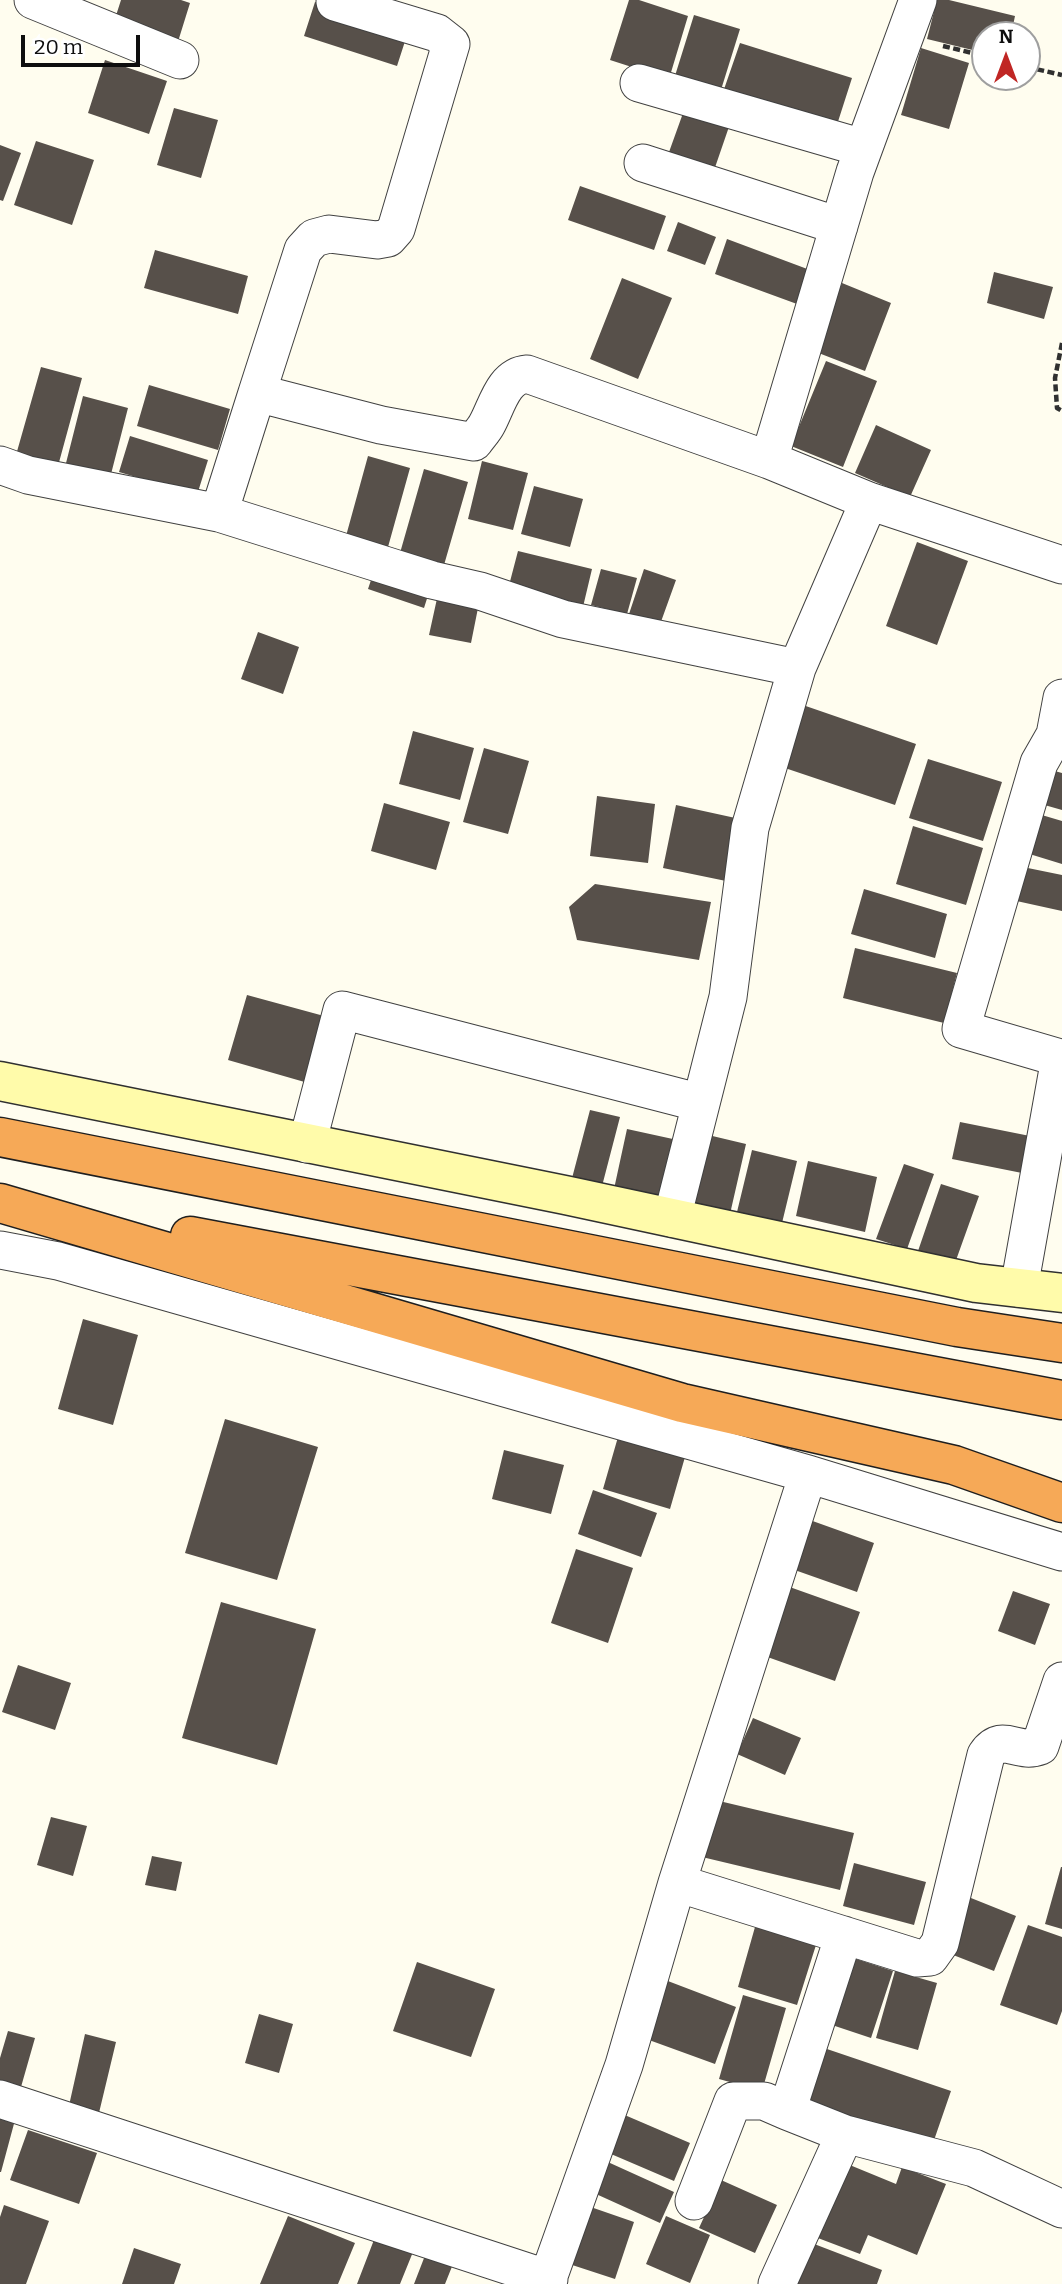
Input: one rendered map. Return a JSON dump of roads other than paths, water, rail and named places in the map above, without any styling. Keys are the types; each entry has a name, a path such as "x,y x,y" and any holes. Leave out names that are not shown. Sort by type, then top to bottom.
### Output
{"highway":[{"path":"0,1137 957,1327 1062,1343"},
{"path":"0,1202 1062,1400"},
{"path":"0,1202 682,1403 954,1465 1062,1485"},
{"path":"957,1327 1062,1335"},
{"path":"954,1465 1062,1503"}],"street":[{"path":"33,0 180,60"},
{"path":"769,460 863,148 918,0"},
{"path":"219,513 303,250 314,237 329,234 377,240 388,237 396,229 451,44 436,33 335,2"},
{"path":"639,83 863,148"},
{"path":"643,163 839,226"},
{"path":"257,393 381,425 474,442 486,427 507,384 518,375 527,374 769,460 869,501 1062,565"},
{"path":"0,466 28,475 219,513 432,580 480,591 563,619 797,668"},
{"path":"672,1218 728,997 750,828 797,668 869,501"},
{"path":"1019,1288 1060,1058 961,1029 1039,763 1055,735 1062,698"},
{"path":"307,1144 342,1010 701,1103"},
{"path":"0,1081 672,1218 975,1283 1062,1293"},
{"path":"0,1250 58,1261 808,1474 1062,1552"},
{"path":"0,2099 547,2281 624,2065 677,1884 808,1474"},
{"path":"677,1884 917,1958 930,1957 940,1943 986,1755 992,1746 998,1744 1032,1749 1040,1746 1062,1681"},
{"path":"787,2111 844,1935"},
{"path":"694,2201 733,2101 764,2101 845,2134 974,2168 1062,2209"},
{"path":"777,2284 845,2134"}]}
